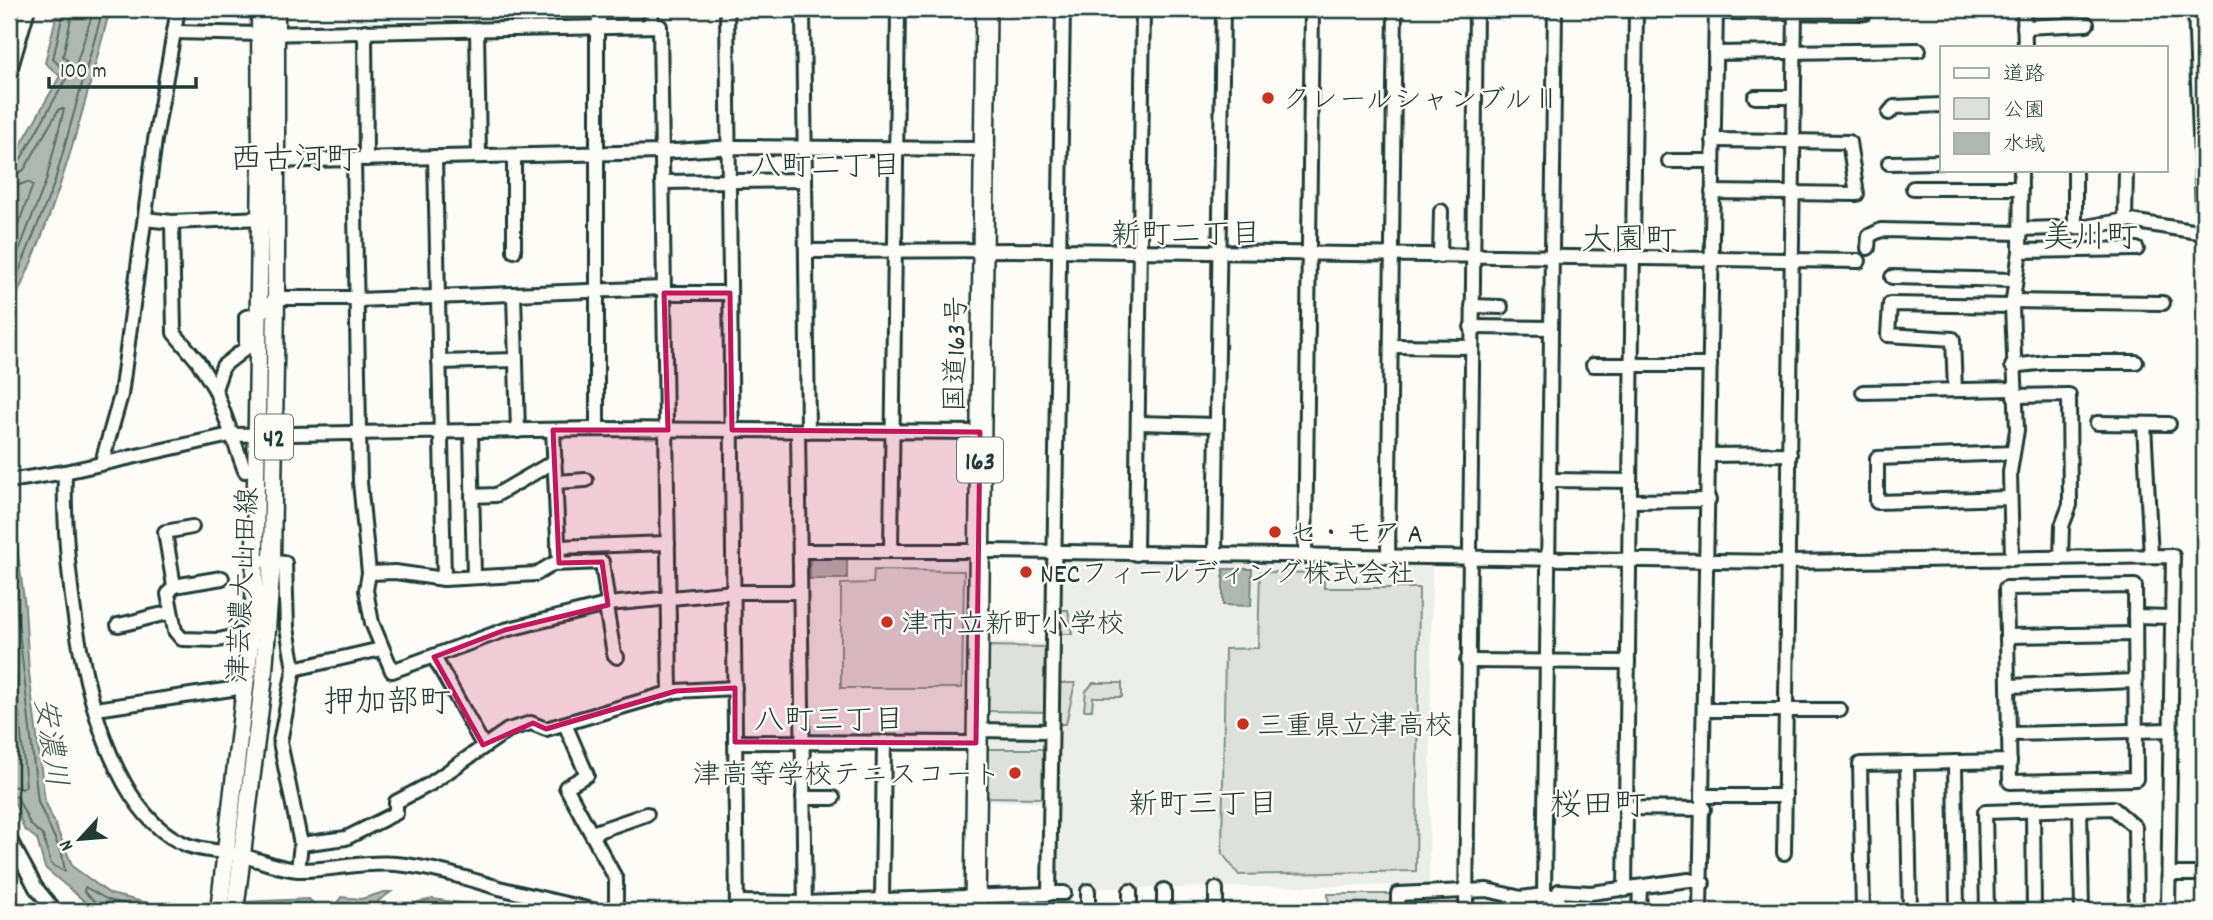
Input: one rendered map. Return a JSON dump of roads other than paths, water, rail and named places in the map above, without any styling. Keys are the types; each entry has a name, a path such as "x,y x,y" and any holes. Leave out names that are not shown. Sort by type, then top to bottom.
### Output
{"highway":[{"name":"国道163号","path":"975,905 986,9"}],"main road":[{"name":"津芸濃大山田線","path":"260,9 269,34"},
{"name":"津芸濃大山田線","path":"234,911 233,857 276,298 269,162 269,34 275,9"},
{"name":"津芸濃大山田線","path":"219,911 233,857 263,684 272,561 259,314 261,218 269,162"}],"street":[{"path":"9,24 13,9"},
{"path":"9,74 28,9"},
{"path":"102,462 121,395 178,9"},
{"path":"597,429 597,30 600,27 601,9"},
{"path":"650,26 652,9"},
{"path":"727,9 737,907 975,905 1049,892 1064,893"},
{"path":"803,9 807,251 800,592 805,907"},
{"path":"891,551 898,9"},
{"path":"1049,892 1063,9"},
{"path":"1136,554 1143,9"},
{"path":"1215,555 1223,9"},
{"path":"1305,556 1312,9"},
{"path":"1388,557 1395,9"},
{"path":"1466,911 1475,9"},
{"path":"1544,895 1555,9"},
{"path":"1625,890 1636,9"},
{"path":"1700,911 1703,883 1716,10 1865,13 1868,9"},
{"path":"2024,9 2025,46"},
{"path":"1868,248 1869,236 1881,230 2021,231 2125,220 2204,233 2195,9"},
{"path":"1784,853 1795,10"},
{"path":"2024,27 2087,24"},
{"path":"174,32 269,34 660,26 670,692"},
{"path":"477,29 479,156"},
{"path":"365,31 357,299 360,482 369,573 366,590 381,649 392,671 505,630 607,605 734,592 800,592"},
{"path":"1715,53 1790,54 1795,50 1919,50"},
{"path":"1755,97 1793,97"},
{"path":"1889,113 1894,107 1940,105"},
{"path":"1712,192 1857,194 1849,142 1713,141"},
{"path":"269,162 729,149 984,149"},
{"path":"514,156 514,251"},
{"path":"435,158 444,579"},
{"path":"1669,161 1713,161"},
{"path":"1889,163 1940,162"},
{"path":"2012,559 2010,472 2017,430 2012,366 2012,304 2020,251 2021,172"},
{"path":"2075,172 2075,227"},
{"path":"2125,220 2126,172"},
{"path":"662,182 805,180"},
{"path":"1913,188 2021,188"},
{"path":"1440,256 1441,211"},
{"path":"145,219 172,222 261,218"},
{"path":"172,222 174,333 197,360 215,389 245,471"},
{"path":"2020,251 2137,248"},
{"path":"807,251 984,249 1859,261"},
{"path":"1892,277 2014,280"},
{"path":"215,389 223,366 246,348 246,317 259,314 276,298 438,298 663,290 730,293"},
{"path":"514,295 518,430"},
{"path":"1955,390 1953,339 1888,335 1890,304 2163,303"},
{"path":"1472,306 1502,307"},
{"path":"1471,327 1551,328"},
{"path":"1392,346 1471,347"},
{"path":"439,362 516,360"},
{"path":"2012,366 2047,362 2136,362"},
{"path":"1592,365 1710,365"},
{"path":"1863,392 1955,390 2068,395 2070,505 2062,526 2061,558"},
{"path":"1139,423 1216,425"},
{"path":"2097,423 2169,424"},
{"path":"2144,424 2151,556"},
{"path":"9,481 63,473 232,434 597,429 980,432"},
{"path":"553,430 559,563"},
{"path":"471,431 474,577"},
{"path":"2010,498 1877,502 1877,458 2014,453"},
{"path":"1709,455 1790,454"},
{"path":"472,496 496,495 555,461"},
{"path":"63,473 72,608 96,709 124,783 146,815 187,845 233,857 298,870 395,864 441,872 597,911"},
{"path":"556,482 586,480"},
{"path":"1549,480 1630,481"},
{"path":"1630,500 1709,500"},
{"path":"174,586 165,532 192,527"},
{"path":"558,547 668,542"},
{"path":"800,551 1788,562 2173,556 2168,911"},
{"path":"256,560 285,563 287,628 294,668 280,742 301,844 298,870"},
{"path":"369,573 396,572 444,579 536,574 559,563 602,562 614,654 617,657"},
{"path":"222,578 174,586 168,594 175,631 182,639 218,640 251,633"},
{"path":"2135,586 2135,634 2136,779 2010,782 2007,589 2135,586"},
{"path":"118,625 172,612"},
{"path":"2135,616 2172,617"},
{"path":"2007,636 2135,634"},
{"path":"294,668 381,649"},
{"path":"434,657 483,745"},
{"path":"1467,661 1628,662"},
{"path":"2008,686 2135,681"},
{"path":"96,709 245,687"},
{"path":"301,844 346,838 396,813 396,802 430,784 483,745 519,726 531,723 546,729 670,692 736,688"},
{"path":"1706,710 1840,710"},
{"path":"565,724 587,775 566,786 616,878 613,911"},
{"path":"2009,734 2171,730"},
{"path":"735,742 884,742 1051,731"},
{"path":"882,904 884,742"},
{"path":"1863,911 1860,764 2010,761"},
{"path":"1955,762 1957,911"},
{"path":"1907,763 1910,911"},
{"path":"1626,808 1785,796"},
{"path":"803,798 832,798"},
{"path":"1987,911 1984,812 2113,808 2135,827 2136,911"},
{"path":"2080,809 2082,911"},
{"path":"2033,811 2034,911"},
{"path":"592,833 647,814"},
{"path":"9,838 32,881 55,911"},
{"path":"2169,874 2204,874"},
{"path":"1557,911 1559,891 1591,893 1689,880 1703,883"},
{"path":"1639,911 1640,888"},
{"path":"1216,889 1216,911"},
{"path":"1164,890 1164,911"},
{"path":"1398,911 1398,894 1487,890 1521,898 1544,895 1558,897"},
{"path":"1087,911 1088,891"},
{"path":"1129,911 1130,891"}],"water":[{"path":"58,9 110,9 79,125 54,201 26,276 9,312 9,166 60,76 45,63"},
{"path":"9,514 16,539 25,607 29,673 45,801 73,867 110,894 181,911 96,911 45,868 37,839 24,829 9,787"},
{"path":"810,559 847,559 847,579 810,579"},
{"path":"1223,569 1252,569 1251,606 1223,605"},
{"path":"391,892 378,901 379,904 407,910 417,907 418,902 433,899 511,911 333,911 341,897 361,899"},
{"path":"309,899 316,906 311,911 194,911 199,904"}],"place":[{"name":"クレールシャンブルⅡ","path":"1268,98"},
{"name":"セ・モア A","path":"1275,532"},
{"name":"NECフィールディング株式会社","path":"1026,572"},
{"name":"津市立新町小学校","path":"887,622"},
{"name":"三重県立津高校","path":"1243,724"},
{"name":"津高等学校テニスコート","path":"1015,773"}],"district":[{"name":"西古河町","path":"294,157"},
{"name":"八町二丁目","path":"826,165"},
{"name":"新町二丁目","path":"1186,233"},
{"name":"美川町","path":"2090,235"},
{"name":"大園町","path":"1629,238"},
{"name":"押加部町","path":"387,700"},
{"name":"八町三丁目","path":"829,719"},
{"name":"新町三丁目","path":"1203,803"},
{"name":"桜田町","path":"1598,803"}],"water label":[{"name":"安濃川","path":"52,742"}]}
